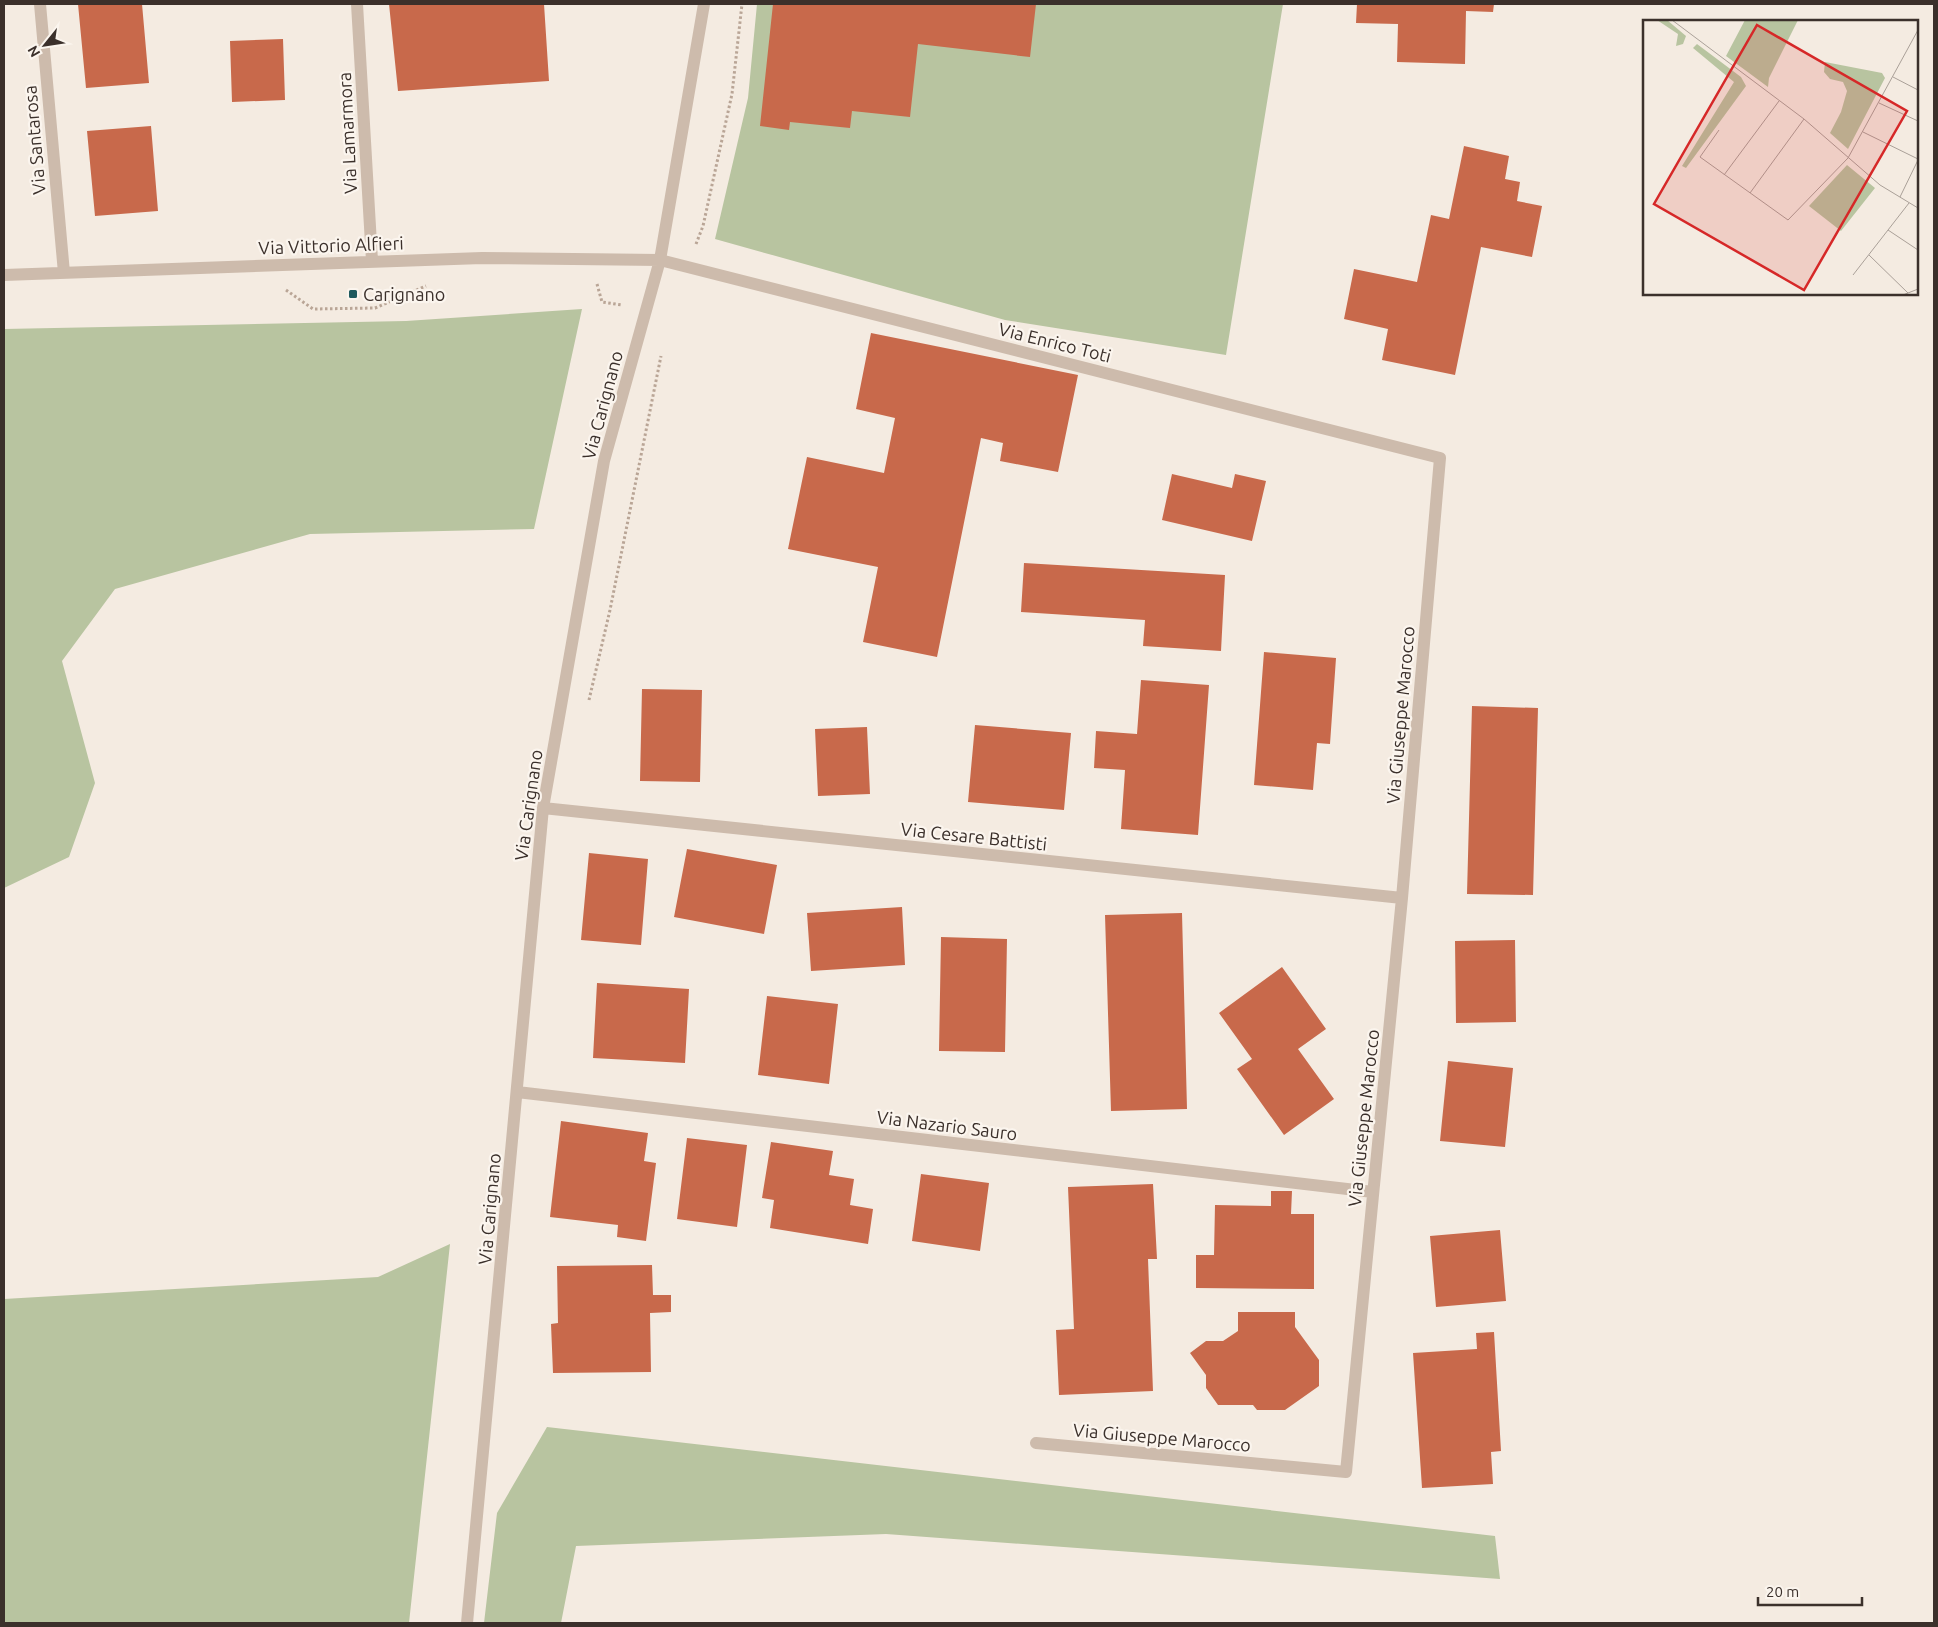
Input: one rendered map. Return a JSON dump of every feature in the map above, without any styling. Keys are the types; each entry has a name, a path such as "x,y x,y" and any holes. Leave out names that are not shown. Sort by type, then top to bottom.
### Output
{"street":[{"name":"Via Santarosa","path":"40,4 64,274"},
{"name":"Via Lamarmora","path":"357,4 372,261"},
{"name":"Via Carignano","path":"467,1623 543,808 604,460 660,260 704,4"},
{"name":"Via Vittorio Alfieri","path":"4,275 482,258 660,260"},
{"name":"Via Enrico Toti","path":"660,260 1440,458"},
{"name":"Via Giuseppe Marocco","path":"1036,1442 1346,1472 1402,898 1440,458"},
{"name":"Via Cesare Battisti","path":"543,808 1402,898"},
{"name":"Via Nazario Sauro","path":"517,1092 1373,1192"}],"path":[{"path":"587,284 597,283 602,302 647,308"},
{"path":"283,289 313,310 375,308 426,286 435,286"}],"green space":[{"path":"757,4 1283,4 1226,355 1005,320 715,239 748,98"},
{"path":"582,309 534,529 310,534 115,589 62,661 95,783 69,857 4,888 4,329 406,321"},
{"path":"450,1244 409,1623 4,1623 4,1299 378,1277"},
{"path":"547,1427 1495,1536 1500,1579 886,1534 576,1546 561,1623 484,1623 497,1513"}],"building":[{"path":"78,4 142,4 149,83 86,88"},
{"path":"389,4 544,4 549,81 398,91"},
{"path":"773,4 1036,4 1030,57 918,44 910,117 852,111 850,128 790,122 789,130 760,126"},
{"path":"1357,4 1494,4 1493,12 1466,11 1465,64 1397,62 1398,24 1356,23"},
{"path":"283,39 285,100 232,102 230,41"},
{"path":"151,126 158,211 95,216 87,131"},
{"path":"1464,146 1509,156 1505,179 1520,182 1517,201 1542,206 1532,257 1481,247 1455,375 1382,360 1388,329 1344,319 1354,269 1417,282 1431,215 1449,219"},
{"path":"871,333 1078,375 1058,472 1000,461 1003,443 981,438 937,657 863,642 878,567 788,549 807,457 884,473 895,418 856,409"},
{"path":"1172,474 1232,488 1235,474 1266,481 1252,541 1162,520"},
{"path":"1024,563 1225,575 1221,651 1143,646 1145,620 1021,612"},
{"path":"1264,652 1336,658 1330,744 1317,743 1313,790 1254,785"},
{"path":"1141,680 1209,685 1198,835 1121,829 1125,770 1094,768 1096,731 1137,734"},
{"path":"642,689 702,690 700,782 640,781"},
{"path":"1472,706 1538,708 1533,895 1467,894"},
{"path":"975,725 1071,733 1064,810 968,802"},
{"path":"867,727 870,794 818,796 815,729"},
{"path":"687,849 777,865 764,934 674,917"},
{"path":"589,853 648,859 641,945 581,940"},
{"path":"902,907 905,965 811,971 807,913"},
{"path":"1182,913 1187,1109 1111,1111 1105,915"},
{"path":"941,937 1007,939 1005,1052 939,1051"},
{"path":"1515,940 1516,1022 1456,1023 1455,941"},
{"path":"1282,967 1326,1029 1298,1049 1334,1099 1284,1135 1237,1069 1252,1059 1219,1013"},
{"path":"597,983 689,989 685,1063 593,1058"},
{"path":"767,996 838,1004 829,1084 758,1075"},
{"path":"1448,1061 1513,1068 1505,1147 1440,1141"},
{"path":"561,1121 648,1133 644,1161 656,1163 646,1241 617,1237 618,1225 550,1217"},
{"path":"687,1138 747,1145 737,1227 677,1219"},
{"path":"771,1142 833,1151 829,1175 854,1179 850,1205 873,1209 868,1244 770,1228 774,1200 762,1198"},
{"path":"921,1174 989,1183 980,1251 912,1241"},
{"path":"1153,1184 1157,1259 1148,1259 1153,1391 1059,1395 1056,1330 1074,1329 1068,1187"},
{"path":"1271,1191 1292,1191 1291,1214 1314,1214 1314,1289 1196,1288 1196,1255 1214,1255 1215,1205 1271,1206"},
{"path":"1500,1230 1506,1301 1436,1307 1430,1236"},
{"path":"652,1265 653,1295 671,1295 671,1312 650,1313 651,1372 553,1373 551,1324 558,1323 557,1266"},
{"path":"1238,1312 1295,1312 1295,1327 1319,1360 1319,1386 1285,1410 1257,1410 1253,1405 1218,1405 1206,1388 1206,1375 1190,1353 1206,1341 1223,1341 1238,1331"},
{"path":"1494,1332 1501,1451 1491,1452 1493,1484 1422,1488 1413,1353 1477,1349 1476,1333"}],"place":[{"name":"Carignano","path":"353,294"}]}
